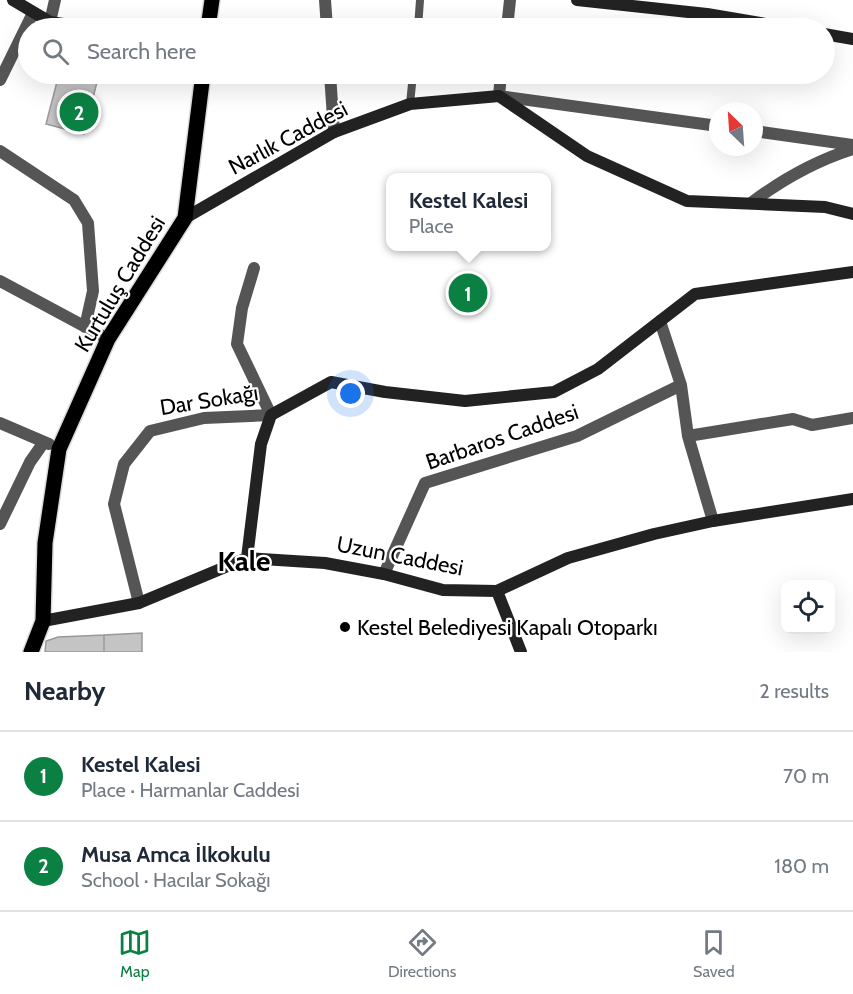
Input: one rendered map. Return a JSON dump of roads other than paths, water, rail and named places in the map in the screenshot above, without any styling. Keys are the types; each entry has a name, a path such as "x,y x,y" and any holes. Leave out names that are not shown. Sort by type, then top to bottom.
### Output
{"main road":[{"path":"209,18 212,0"},
{"name":"Kurtuluş Caddesi","path":"31,652 43,621 45,543 59,448 108,339 185,218 202,84"}],"street":[{"path":"13,0 42,18"},
{"path":"51,18 55,0"},
{"path":"325,0 326,18"},
{"path":"508,18 510,0"},
{"path":"577,0 731,18"},
{"path":"31,18 33,13"},
{"path":"835,36 853,39"},
{"path":"0,80 18,43"},
{"path":"331,84 334,132"},
{"path":"499,96 500,84"},
{"path":"499,96 709,125"},
{"path":"499,96 587,156 687,201 825,207 853,214"},
{"name":"Narlık Caddesi","path":"185,218 334,132 410,104 499,96"},
{"path":"763,132 853,147"},
{"path":"751,203 784,179 823,158 853,147"},
{"path":"0,151 74,200 88,224 93,291 85,327"},
{"name":"Dar Sokağı","path":"139,603 114,504 124,464 150,431 204,418 271,415 237,344 242,308 254,268"},
{"path":"248,558 261,444 271,415 331,382 385,392 465,401 554,392 598,369 696,294 853,272"},
{"path":"0,281 108,339"},
{"path":"660,321 681,385 688,436 712,521"},
{"name":"Barbaros Caddesi","path":"384,574 425,483 577,436 681,385"},
{"path":"688,436 793,419 812,425 853,418"},
{"path":"0,423 59,448"},
{"path":"0,524 30,462 44,442"},
{"name":"Uzun Caddesi","path":"43,621 139,603 248,558 325,563 384,574 443,590 497,591 568,558 712,521 853,499"},
{"path":"497,591 521,652"}],"lane":[{"path":"419,18 420,0"},
{"path":"410,104 412,84"}],"place":[{"name":"Musa Amca İlkokulu","path":"79,112"},
{"name":"Kestel Kalesi","path":"468,293"},
{"name":"Kestel Belediyesi Kapalı Otoparkı","path":"345,627"}],"district":[{"name":"Kale","path":"244,561"}]}
